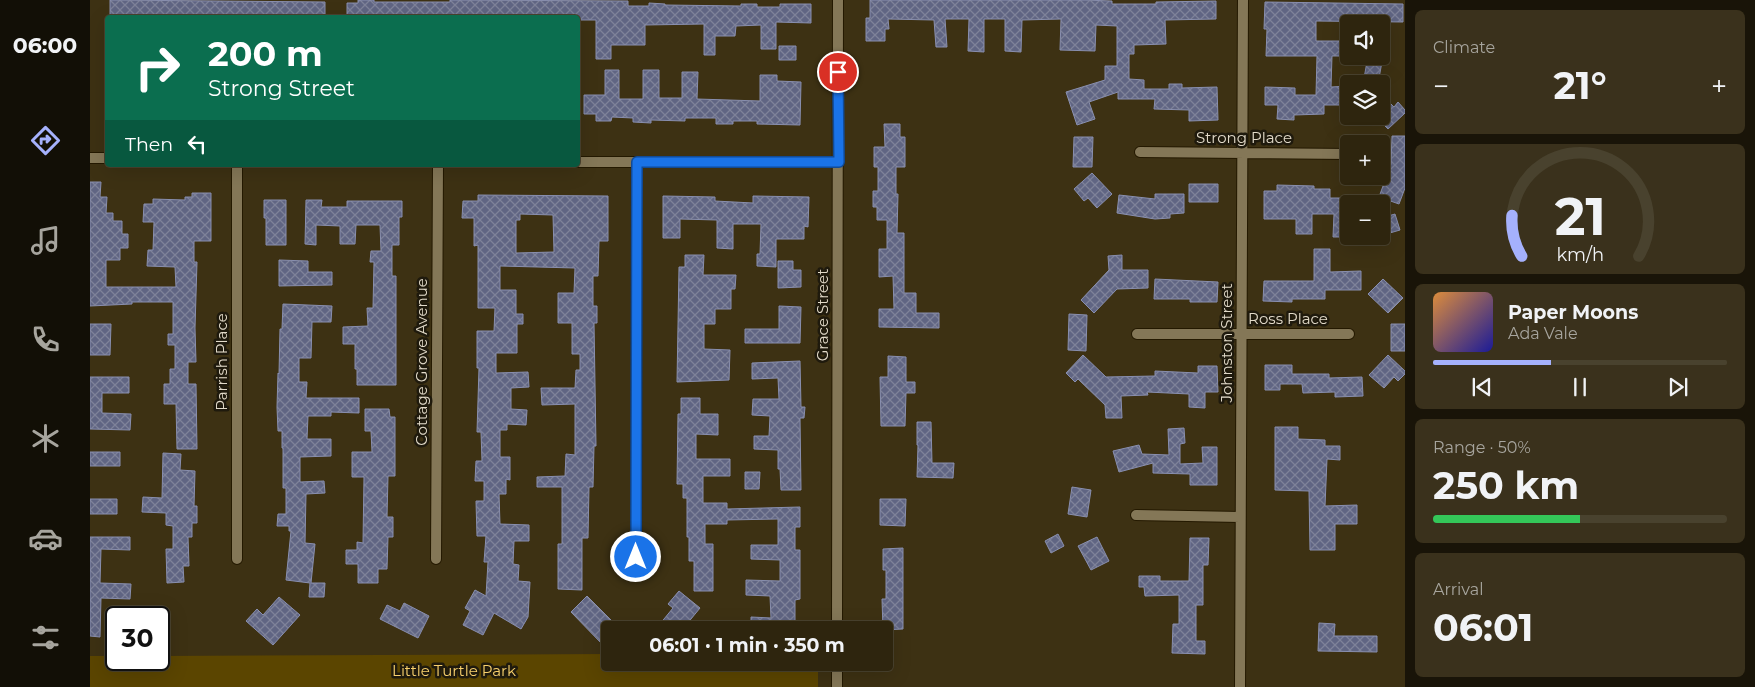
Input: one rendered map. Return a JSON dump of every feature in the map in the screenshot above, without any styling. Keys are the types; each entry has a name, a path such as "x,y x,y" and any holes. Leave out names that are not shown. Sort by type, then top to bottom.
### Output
{"street":[{"name":"Grace Street","path":"837,621 838,0"},
{"name":"Johnston Street","path":"1240,687 1243,0"},
{"name":"Strong Place","path":"1140,152 1340,154"},
{"path":"90,158 105,158"},
{"path":"580,162 839,162"},
{"path":"636,557 637,162"},
{"name":"Parrish Place","path":"237,167 238,560"},
{"name":"Cottage Grove Avenue","path":"436,559 438,167"},
{"name":"Ross Place","path":"1137,334 1349,334"},
{"path":"1136,515 1240,517"},
{"path":"837,671 837,687"}],"green space":[{"name":"Little Turtle Park","path":"601,654 601,671 818,671 818,687 90,687 90,656 105,656 105,671 170,671 170,656"}],"building":[{"path":"110,0 325,2 325,15 110,15"},
{"path":"358,0 374,0 374,2 450,2 450,0 628,1 628,6 649,6 649,3 741,6 741,4 757,4 757,7 780,7 780,4 811,4 811,23 776,22 776,49 761,49 761,25 736,26 735,36 715,36 715,55 704,55 704,24 645,25 645,45 611,45 611,59 596,59 596,20 580,20 580,15 347,15 347,3 358,3"},
{"path":"870,0 1084,0 1112,1 1112,4 1216,1 1216,19 1165,20 1166,44 1134,45 1134,54 1129,54 1129,79 1144,80 1144,89 1169,89 1169,84 1182,84 1182,88 1217,87 1218,120 1189,121 1189,110 1154,109 1155,99 1118,99 1118,92 1089,102 1095,119 1077,125 1066,92 1105,80 1105,66 1117,66 1117,26 1096,25 1095,51 1060,50 1061,19 1022,20 1021,52 1005,51 1005,19 984,19 984,52 968,51 969,19 945,19 947,47 936,47 934,20 888,19 889,29 885,29 885,41 866,41 866,18 870,18"},
{"path":"1265,2 1403,4 1403,22 1390,22 1390,15 1340,15 1340,21 1316,21 1316,41 1340,41 1340,56 1332,56 1331,87 1340,86 1340,105 1324,105 1324,114 1294,115 1294,120 1277,119 1278,105 1265,105 1265,87 1295,88 1295,95 1316,95 1317,56 1266,56 1267,29 1264,29"},
{"path":"779,46 796,46 796,60 779,60"},
{"path":"1366,65 1381,65 1380,75 1365,75"},
{"path":"605,70 619,70 619,99 643,99 643,70 659,70 659,98 682,98 682,72 698,72 697,99 760,101 760,75 777,75 777,81 801,82 800,125 757,124 757,121 733,121 733,124 716,124 716,118 685,118 685,121 651,120 651,123 633,122 633,118 612,117 611,121 596,121 596,114 584,114 584,95 605,95"},
{"path":"1398,102 1405,110 1405,113 1388,129 1384,125 1390,125 1390,103 1394,107"},
{"path":"884,124 900,124 900,137 905,137 905,167 896,167 896,194 898,194 897,233 904,233 904,293 916,293 916,313 939,313 939,328 879,327 879,309 894,309 893,276 879,277 879,249 887,249 887,220 877,220 877,207 873,207 873,191 878,191 878,167 874,167 874,147 885,147"},
{"path":"1392,136 1405,136 1405,188 1399,204 1390,201 1390,195 1380,195 1383,185 1390,185"},
{"path":"1074,137 1093,137 1092,167 1073,167"},
{"path":"1092,173 1112,194 1097,208 1088,198 1084,201 1074,189"},
{"path":"90,182 101,182 100,197 107,197 106,213 113,213 113,221 122,221 122,234 128,234 128,248 120,248 120,260 106,260 106,287 176,287 175,267 147,266 148,250 153,250 154,222 143,222 144,204 153,204 153,199 185,200 185,197 192,197 192,193 211,193 211,241 194,241 194,262 197,262 196,362 188,362 188,384 196,384 197,449 177,449 176,404 164,404 164,384 170,384 170,369 175,369 175,345 168,345 168,334 173,334 173,302 132,302 132,304 90,306"},
{"path":"1189,184 1218,184 1218,202 1189,202"},
{"path":"1277,185 1314,186 1314,189 1330,189 1330,198 1340,198 1340,237 1333,237 1334,214 1312,214 1312,234 1296,234 1296,219 1264,219 1264,191 1277,191"},
{"path":"1155,194 1184,194 1184,213 1170,214 1170,218 1155,219 1117,213 1119,195 1155,199"},
{"path":"478,195 608,196 608,241 599,241 598,276 593,276 593,306 597,306 597,323 594,323 596,446 594,446 593,487 589,487 588,538 582,538 582,590 558,589 558,544 562,544 562,487 537,487 537,477 565,476 566,454 575,455 575,404 542,405 541,388 575,388 576,370 580,370 580,354 572,354 572,323 558,323 558,293 574,293 575,268 500,266 500,290 516,290 516,314 523,314 523,324 517,324 517,353 496,353 496,373 528,372 529,387 511,388 511,409 527,410 526,425 507,424 507,430 500,430 500,457 510,457 510,480 506,479 506,494 499,494 500,524 529,525 529,541 514,541 513,564 519,565 518,581 530,582 528,617 521,629 494,613 483,635 463,625 470,611 465,608 475,590 486,596 488,562 484,562 486,536 477,536 476,501 484,501 484,481 475,481 476,461 482,461 481,432 477,432 479,368 477,368 477,331 494,331 495,308 478,308 478,245 474,246 474,218 462,218 463,201 478,201","holes":["520,214 553,215 554,252 516,253 516,220 520,220"]},
{"path":"663,196 715,197 715,201 753,203 753,196 809,197 808,227 804,226 804,239 776,239 776,267 757,266 757,254 760,254 761,224 733,224 733,249 717,248 717,220 680,219 680,238 663,238"},
{"path":"264,200 286,200 286,245 266,245"},
{"path":"306,200 322,200 321,207 347,207 347,201 402,201 402,217 399,217 399,245 392,245 392,276 396,276 396,385 357,385 355,344 343,344 343,327 368,326 367,308 373,308 374,262 370,262 371,251 381,251 380,225 356,225 355,244 340,244 340,226 316,225 316,245 305,244"},
{"path":"1395,214 1400,230 1390,233 1390,215"},
{"path":"1314,249 1330,249 1330,272 1361,271 1361,290 1325,290 1325,299 1292,299 1292,302 1263,301 1264,281 1314,281"},
{"path":"685,255 704,255 703,275 736,275 735,289 731,289 731,309 715,309 715,324 704,324 704,349 730,350 729,380 677,382 679,267 685,267"},
{"path":"1122,255 1122,270 1148,270 1148,288 1117,289 1094,313 1081,300 1109,270 1108,256"},
{"path":"279,260 308,261 308,272 332,272 332,285 279,286"},
{"path":"778,261 793,261 793,270 801,270 801,287 778,288"},
{"path":"1155,279 1218,282 1217,302 1190,302 1190,299 1154,299"},
{"path":"1383,279 1403,298 1388,313 1368,294"},
{"path":"283,304 332,306 331,322 312,322 311,358 299,358 299,382 307,382 306,398 359,398 359,413 331,412 331,416 308,416 307,439 331,439 331,456 300,457 300,482 324,481 325,493 306,494 305,543 315,544 311,583 325,583 324,597 309,597 310,583 286,580 291,531 289,531 289,526 277,526 278,514 286,514 286,488 283,488 282,431 278,431 277,407 280,329 282,329"},
{"path":"779,306 801,307 800,343 745,343 745,329 779,329"},
{"path":"1069,314 1087,315 1086,351 1068,350"},
{"path":"90,324 111,324 110,355 90,355"},
{"path":"1391,324 1405,324 1405,351 1391,351"},
{"path":"1083,355 1106,377 1155,376 1155,371 1198,373 1198,366 1217,366 1218,392 1205,392 1205,408 1189,407 1189,394 1147,392 1148,395 1121,396 1122,418 1106,418 1105,405 1078,379 1075,382 1066,373"},
{"path":"1388,355 1405,371 1405,374 1398,381 1394,377 1384,388 1369,375"},
{"path":"888,356 906,357 906,382 915,382 915,393 906,393 905,426 881,426 880,377 888,377"},
{"path":"800,361 801,407 805,407 804,418 800,418 801,490 781,490 778,450 754,449 754,436 769,436 770,416 752,415 753,399 779,399 778,378 752,379 752,363"},
{"path":"1265,365 1292,365 1292,374 1329,374 1329,378 1362,377 1363,396 1335,397 1335,392 1303,393 1302,384 1280,384 1280,390 1265,390"},
{"path":"90,377 129,377 129,393 102,393 102,413 131,414 130,430 90,429"},
{"path":"681,398 700,398 700,414 718,414 718,435 696,434 696,459 730,459 730,476 703,476 703,503 727,503 727,509 800,507 800,527 795,527 795,550 800,550 800,599 795,600 795,621 751,621 751,617 771,618 770,596 746,595 746,580 780,581 780,560 751,559 751,545 778,545 778,519 727,520 727,524 705,524 705,544 713,544 713,591 694,591 694,561 689,561 689,537 687,537 687,498 683,498 683,484 677,484 678,414 681,414"},
{"path":"365,409 389,409 390,417 395,417 395,476 388,476 387,517 393,517 393,537 388,537 387,569 378,569 378,583 358,583 358,564 346,564 346,550 357,550 357,542 363,543 364,477 352,477 352,452 372,452 371,431 365,431"},
{"path":"917,422 931,422 932,463 954,463 953,478 917,477"},
{"path":"1275,427 1298,427 1298,439 1325,440 1325,446 1340,446 1340,460 1327,459 1325,506 1357,505 1357,524 1335,524 1335,550 1310,550 1309,491 1275,490"},
{"path":"1184,428 1185,443 1180,444 1180,464 1203,463 1202,447 1217,447 1217,485 1190,485 1190,474 1153,473 1153,463 1119,472 1113,451 1139,445 1142,454 1169,455 1168,429"},
{"path":"90,452 120,452 120,466 90,466"},
{"path":"163,453 181,454 180,470 195,471 194,506 197,506 197,523 192,523 192,537 188,537 189,566 183,566 184,582 167,583 166,549 173,549 173,526 166,525 166,513 142,512 143,497 162,498"},
{"path":"745,472 760,472 759,489 745,489"},
{"path":"1072,487 1091,490 1087,517 1068,514"},
{"path":"90,499 117,499 117,514 90,514"},
{"path":"880,499 906,499 905,526 880,525"},
{"path":"1058,534 1064,546 1051,553 1045,541"},
{"path":"90,537 130,537 130,550 101,549 100,583 131,584 130,599 101,598 100,637 90,636"},
{"path":"1097,537 1109,561 1091,570 1078,546"},
{"path":"1190,538 1209,538 1208,565 1203,565 1203,605 1196,605 1196,641 1205,641 1205,654 1172,653 1173,624 1179,624 1179,595 1145,596 1144,587 1139,587 1139,576 1160,576 1160,581 1189,581"},
{"path":"903,548 903,629 893,630 893,621 883,621 882,599 886,599 886,570 883,570 883,549"},
{"path":"679,591 700,608 689,621 662,621 673,608 668,604"},
{"path":"587,596 612,621 601,621 601,643 571,612"},
{"path":"279,597 300,615 273,645 246,621 257,609 263,615"},
{"path":"404,603 429,616 418,638 380,619 387,605 400,611"},
{"path":"1319,623 1335,624 1334,636 1377,636 1377,652 1318,651"}],"route":[{"path":"636,557 637,162 839,162 838,72"}]}
